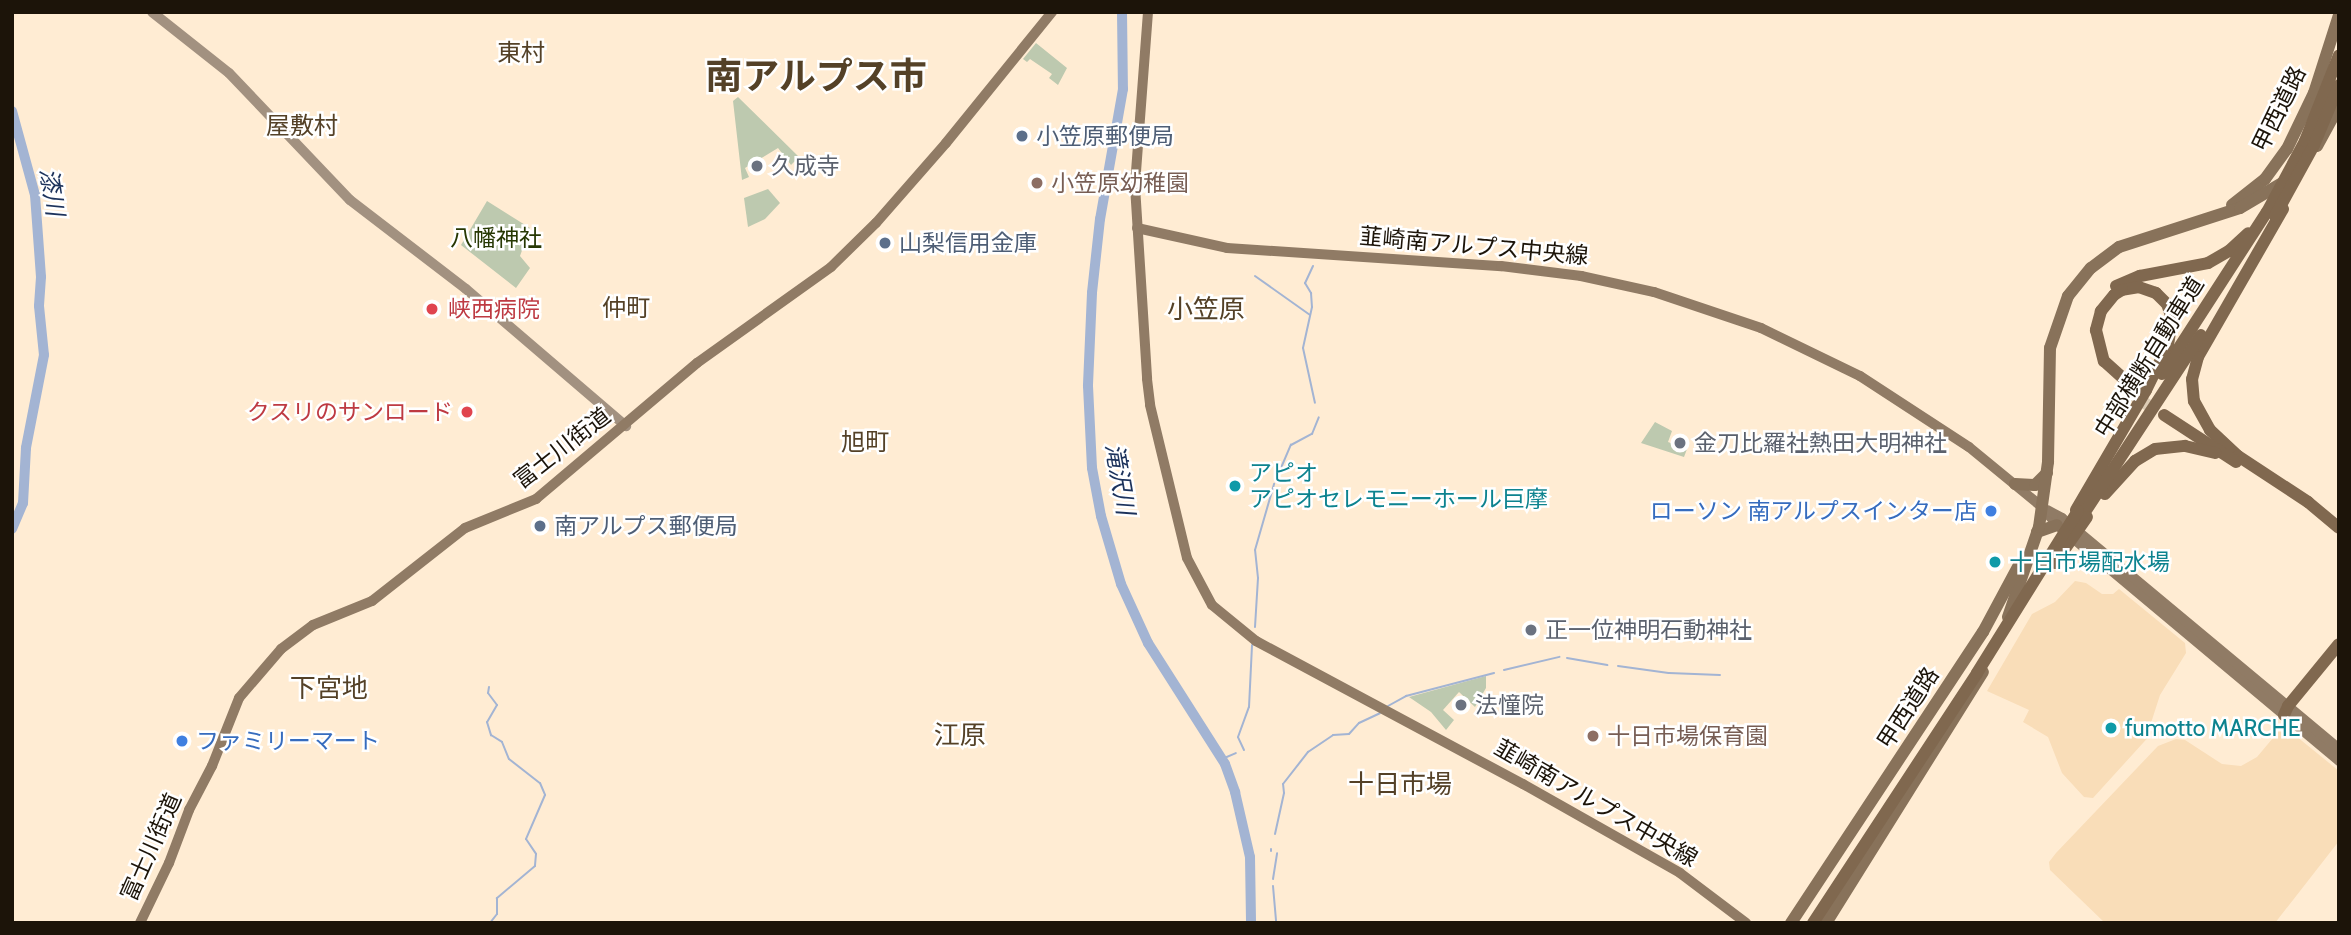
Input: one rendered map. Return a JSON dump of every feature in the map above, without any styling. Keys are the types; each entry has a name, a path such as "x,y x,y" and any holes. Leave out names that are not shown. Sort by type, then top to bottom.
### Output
{"highway":[{"name":"甲西道路","path":"2193,222 2244,197 2280,160 2314,93 2339,15"},
{"name":"中部横断自動車道","path":"2271,214 2324,96 2339,55"},
{"name":"中部横断自動車道","path":"1813,923 2009,626 2271,214 2298,177 2339,85"},
{"name":"甲西道路","path":"1826,923 1977,683 2016,597 2037,532 2042,507 2047,473 2050,348 2068,296 2091,268 2119,247 2240,208 2285,181 2312,153 2339,106"},
{"path":"2081,513 2168,345 2172,319 2167,304 2156,293 2140,287 2122,290 2101,311 2096,330 2104,361 2132,391 2107,375 2093,354 2090,342 2091,319 2101,299 2128,279 2185,270 2219,258 2271,214"},
{"path":"2236,459 2203,420 2194,401 2192,379 2204,343 2271,214"},
{"path":"2166,413 2319,516 2339,536"},
{"path":"2081,513 2126,470 2155,449 2185,446 2236,459 2308,502 2339,528"},
{"path":"2015,484 2035,485 2047,473"},
{"name":"甲西道路","path":"1791,923 1983,632 2016,573 2042,507"},
{"name":"中部横断自動車道","path":"1977,673 2052,552 2081,513"},
{"path":"2037,532 2057,525"},
{"path":"2288,710 2339,644"},
{"path":"2288,710 2339,653"}],"main road":[{"path":"152,12 229,73 350,200 466,289 626,426"},
{"name":"富士川街道","path":"140,923 169,863 189,810 212,766 239,698 281,649 313,625 372,601 465,528 536,499 626,426 707,355 813,281 876,223 976,108 1052,12"},
{"name":"韮崎南アルプス中央線","path":"1148,12 1136,169 1137,228 1150,405 1187,558 1219,614 1256,641 1523,784 1680,873 1746,923"},
{"name":"韮崎南アルプス中央線","path":"1137,228 1227,248 1539,269 1619,283 1677,299 1761,328 1860,376 1931,420 2042,507"},
{"path":"2042,507 2057,525 2339,749"},
{"path":"2042,507 2062,519 2288,710 2339,761"}],"shaded area":[{"path":"2075,581 2086,583 2102,594 2113,594 2119,589 2185,643 2186,653 2160,695 2151,723 2153,732 2093,798 2084,797 2062,773 2048,737 2023,722 2029,710 1987,691 2032,614 2055,602"},
{"path":"2278,732 2291,732 2339,771 2339,841 2275,923 2105,923 2050,870 2049,862 2056,853 2158,746 2176,739 2185,740 2222,764 2241,766 2257,757"}],"green space":[{"path":"1036,43 1067,68 1058,85 1049,78 1052,74 1030,59 1027,62 1023,59"},
{"path":"738,97 799,157 791,165 778,148 745,168 749,177 742,180 733,101"},
{"path":"768,189 780,203 765,219 748,227 744,198"},
{"name":"八幡神社","path":"487,201 530,228 520,256 530,268 516,288 461,245"},
{"path":"1655,422 1672,431 1668,442 1687,449 1684,457 1641,443"},
{"path":"1486,676 1486,688 1475,707 1459,692 1443,710 1454,720 1446,730 1431,712 1409,697"}],"waterway":[{"name":"滝沢川","path":"1122,12 1123,89 1100,219 1092,293 1088,386 1092,468 1101,516 1121,584 1148,643 1225,764 1235,792 1250,857 1251,923"},
{"name":"漆川","path":"12,111 35,195 41,277 39,306 44,355 26,448 23,503 12,529"},
{"path":"1313,266 1305,283 1311,293 1312,307 1303,348 1315,403"},
{"path":"1255,276 1310,315"},
{"path":"1278,475 1291,445 1312,434 1319,417"},
{"path":"1255,627 1258,578 1255,550 1274,484"},
{"path":"1244,750 1238,737 1249,707 1252,645"},
{"path":"1504,670 1559,657"},
{"path":"1567,658 1607,665"},
{"path":"1618,666 1669,673 1720,675"},
{"path":"1388,706 1406,696 1494,673"},
{"path":"489,687 488,693 497,705 487,722 491,735 502,742 509,759 540,783 545,795 526,839 536,854 535,866 497,898 497,914 490,923"},
{"path":"1275,834 1284,793 1283,784 1308,752 1333,735 1349,734 1359,723 1380,713"},
{"path":"1222,759 1236,753"},
{"path":"1273,879 1277,853"},
{"path":"1273,886 1276,923"}],"tunnel":[{"path":"2130,393 2160,413"}],"place":[{"name":"小笠原郵便局","path":"1022,136"},
{"name":"久成寺","path":"757,166"},
{"name":"小笠原幼稚園","path":"1037,183"},
{"name":"山梨信用金庫","path":"885,243"},
{"name":"峡西病院","path":"432,309"},
{"name":"クスリのサンロード","path":"467,412"},
{"name":"金刀比羅社熱田大明神社","path":"1680,443"},
{"name":"アピオ アピオセレモニーホール巨摩","path":"1235,486"},
{"name":"ローソン 南アルプスインター店","path":"1991,511"},
{"name":"南アルプス郵便局","path":"540,526"},
{"name":"十日市場配水場","path":"1995,562"},
{"name":"正一位神明石動神社","path":"1531,630"},
{"name":"法憧院","path":"1461,705"},
{"name":"fumotto MARCHE","path":"2111,728"},
{"name":"十日市場保育園","path":"1593,736"},
{"name":"ファミリーマート","path":"182,741"}],"district":[{"name":"東村","path":"521,53"},
{"name":"南アルプス市","path":"816,76"},
{"name":"屋敷村","path":"302,126"},
{"name":"仲町","path":"626,308"},
{"name":"小笠原","path":"1206,310"},
{"name":"旭町","path":"865,442"},
{"name":"下宮地","path":"329,689"},
{"name":"江原","path":"960,736"},
{"name":"十日市場","path":"1400,785"}]}
